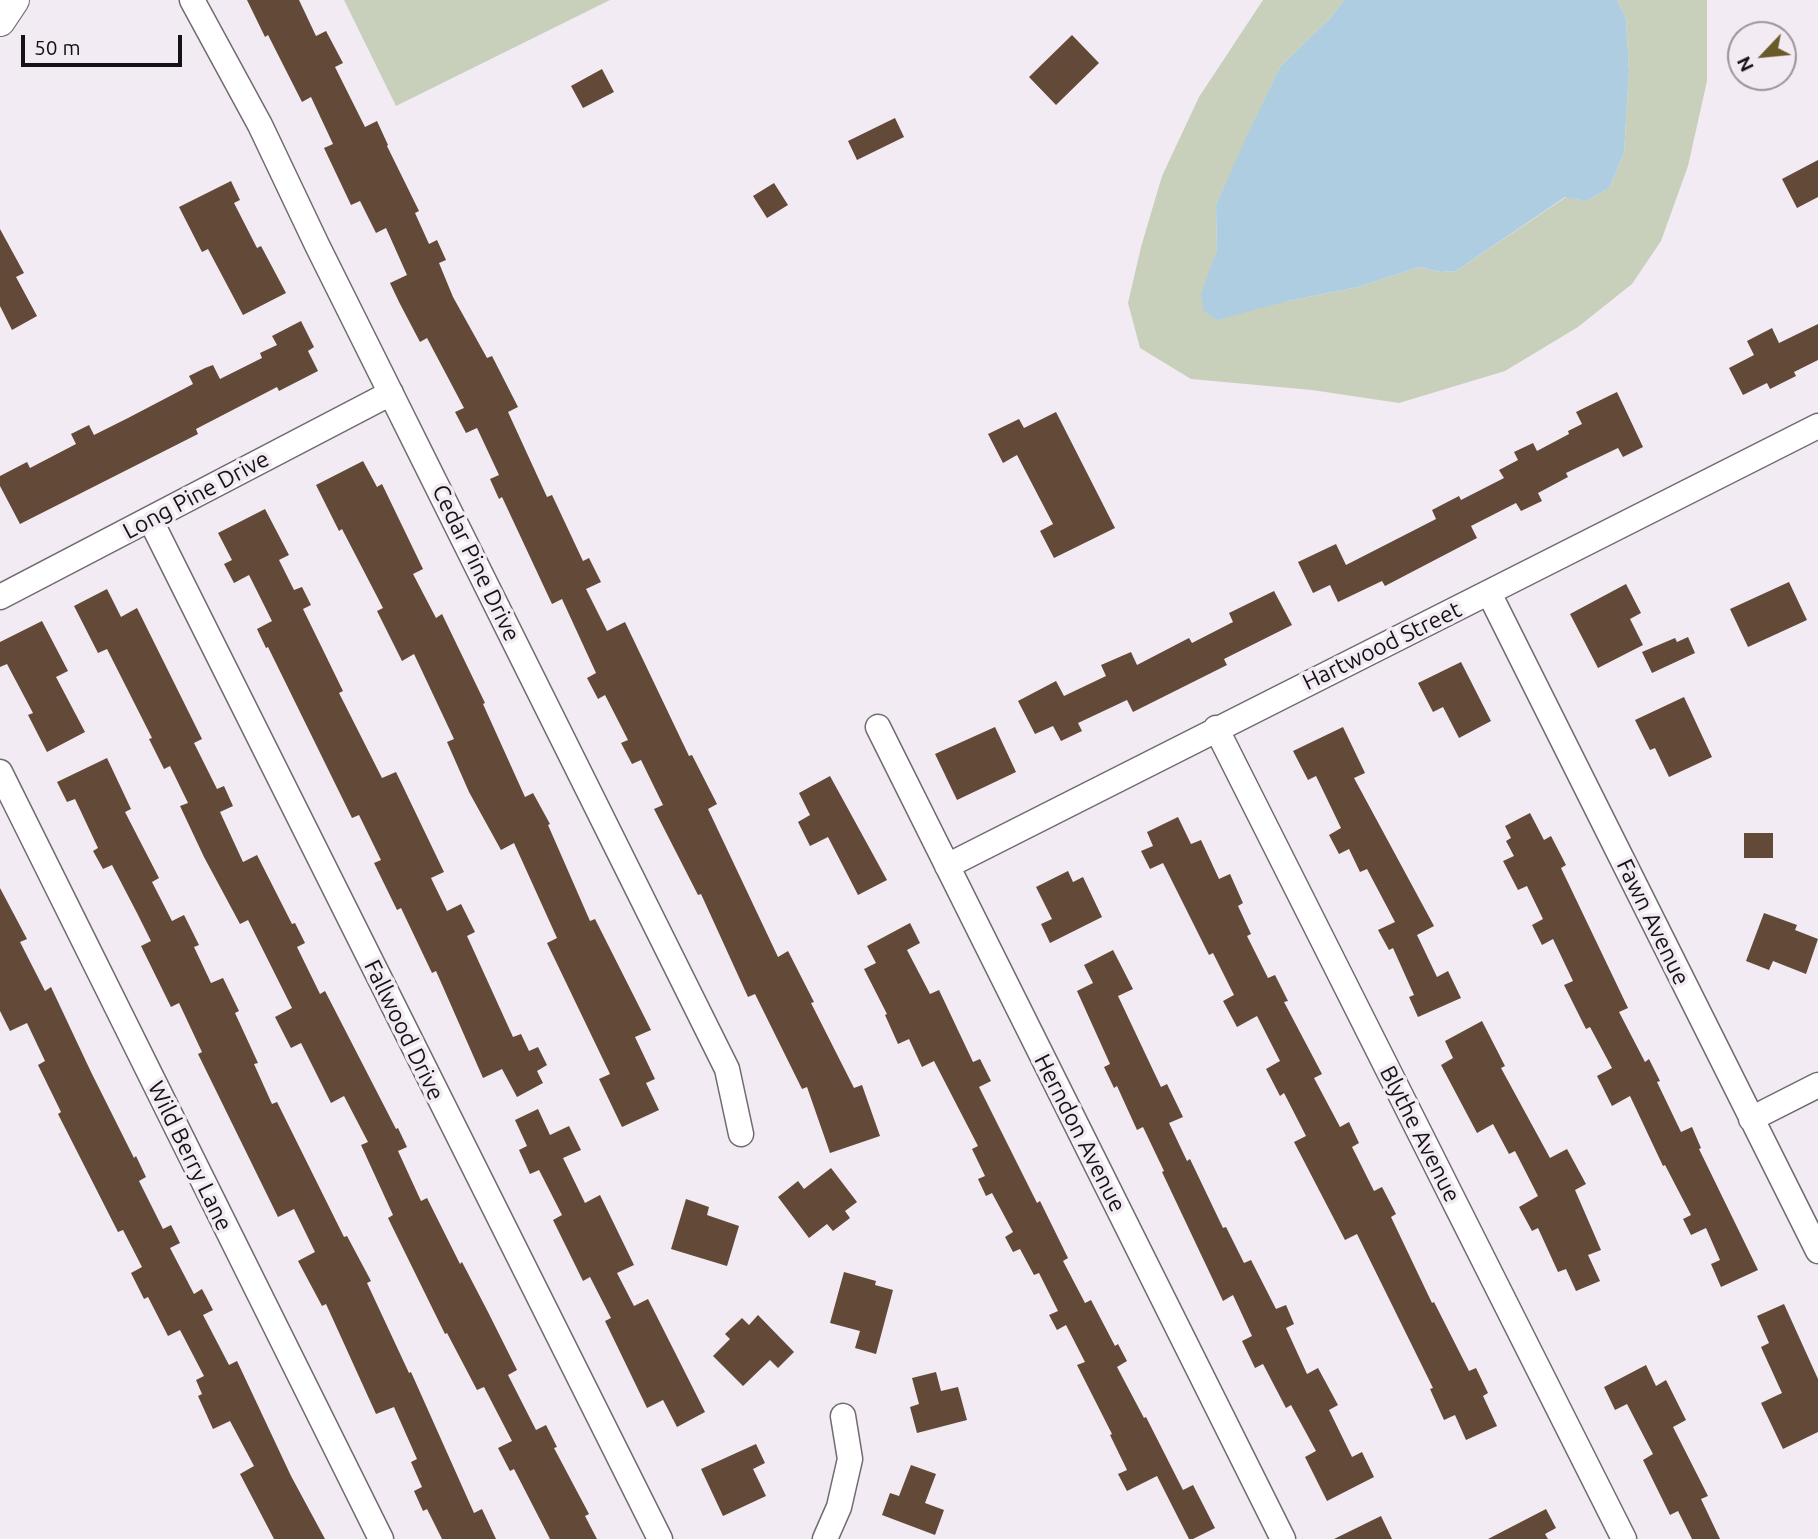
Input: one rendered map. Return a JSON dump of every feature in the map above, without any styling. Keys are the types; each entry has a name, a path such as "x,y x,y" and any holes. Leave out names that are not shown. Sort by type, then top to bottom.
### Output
{"street":[{"path":"0,21 14,0"},
{"name":"Cedar Pine Drive","path":"192,0 260,125 727,1069 741,1133"},
{"name":"Long Pine Drive","path":"0,597 391,393"},
{"name":"Hartwood Street","path":"947,866 1818,426"},
{"name":"Fallwood Drive","path":"150,519 660,1539"},
{"name":"Fawn Avenue","path":"1489,593 1818,1251"},
{"name":"Herndon Avenue","path":"877,727 1283,1539"},
{"name":"Blythe Avenue","path":"1216,728 1624,1539"},
{"name":"Wild Berry Lane","path":"0,772 381,1539"},
{"path":"1751,1119 1818,1085"},
{"path":"825,1539 839,1507 849,1459 843,1416"}],"green space":[{"path":"344,0 610,0 396,106"},
{"path":"1263,0 1344,0 1331,17 1280,67 1216,205 1217,249 1202,294 1288,301 1358,287 1419,267 1441,272 1456,271 1566,197 1586,201 1609,188 1624,153 1629,70 1626,19 1617,0 1707,0 1707,81 1688,166 1661,241 1632,284 1578,327 1505,371 1399,403 1312,390 1191,379 1140,348 1128,303 1162,176 1199,97"}],"water":[{"path":"1344,0 1617,0 1626,19 1629,70 1624,153 1609,188 1586,201 1565,197 1456,271 1441,272 1419,267 1358,287 1288,301 1217,320 1204,311 1201,294 1217,249 1216,205 1280,67 1331,17"}],"building":[{"path":"247,0 299,0 316,36 326,31 343,63 335,67 365,127 377,121 419,211 415,213 429,244 437,240 446,260 439,263 453,297 487,358 492,356 518,407 508,412 547,497 552,495 583,561 589,558 601,582 586,589 607,631 625,622 689,756 692,755 717,804 708,809 778,957 788,951 854,1088 862,1085 880,1136 830,1153 807,1087 802,1089 755,994 748,997 701,894 698,895 654,809 663,805 641,760 632,764 621,743 628,740 605,695 598,699 587,678 596,673 562,599 552,604 502,497 499,499 490,479 499,475 477,428 466,433 455,412 464,408 427,338 420,342 399,302 390,283 407,275 386,228 376,233 360,201 351,205 324,148 333,144 311,97 302,102"},
{"path":"1072,35 1099,63 1056,105 1029,77"},
{"path":"602,69 614,92 583,108 571,86"},
{"path":"895,118 904,137 857,160 848,141"},
{"path":"1818,160 1818,197 1797,208 1782,179"},
{"path":"231,181 240,200 234,203 257,248 261,246 286,293 243,315 208,249 202,252 179,207"},
{"path":"774,183 788,205 767,218 753,196"},
{"path":"0,229 24,273 16,277 37,316 12,330 0,306"},
{"path":"301,321 314,347 308,351 318,371 279,391 277,387 196,429 198,434 20,524 0,486 0,476 27,462 30,468 76,444 71,434 89,425 94,435 193,384 189,376 205,368 213,365 220,379 262,358 260,353 277,345 272,336"},
{"path":"1818,324 1818,360 1794,372 1796,376 1770,389 1767,383 1743,395 1729,368 1754,355 1747,341 1772,328 1779,343"},
{"path":"1617,392 1643,447 1623,457 1618,448 1566,473 1568,477 1538,493 1542,501 1521,511 1516,503 1471,526 1477,538 1385,586 1382,581 1338,602 1330,585 1313,593 1298,562 1336,544 1346,565 1436,519 1432,510 1459,496 1461,500 1504,478 1499,470 1518,460 1514,452 1533,443 1537,451 1569,434 1568,431 1582,424 1576,412"},
{"path":"1056,412 1115,528 1054,558 1040,531 1053,524 1017,455 1003,463 988,434 1019,419 1024,428"},
{"path":"363,461 377,487 382,484 423,569 413,574 436,618 442,614 485,703 483,704 525,797 533,793 550,824 548,825 590,921 595,919 651,1030 635,1037 655,1079 646,1083 659,1110 622,1127 599,1079 610,1074 547,943 557,938 514,843 501,850 469,792 447,742 454,739 414,654 402,661 377,611 383,608 316,485"},
{"path":"265,509 289,555 279,560 294,590 302,587 311,605 303,609 343,691 339,693 382,778 396,772 444,872 431,878 447,911 461,904 475,932 467,936 513,1037 521,1034 529,1051 538,1047 547,1065 537,1071 543,1083 517,1097 502,1069 483,1078 436,971 432,973 401,908 397,910 374,863 381,860 359,815 352,818 257,629 272,621 249,575 234,583 224,564 232,560 218,533"},
{"path":"1789,582 1807,620 1748,647 1730,609"},
{"path":"1626,584 1641,613 1630,619 1643,645 1598,668 1570,614"},
{"path":"107,589 121,617 137,608 202,739 194,743 217,789 224,786 233,806 220,812 243,862 257,855 292,924 295,923 305,943 297,947 320,994 325,991 407,1147 398,1151 421,1201 427,1198 460,1264 462,1262 517,1370 508,1375 536,1430 546,1425 557,1447 554,1448 589,1514 585,1516 597,1539 550,1539 514,1469 510,1471 498,1448 512,1441 484,1387 477,1390 447,1333 445,1334 388,1218 393,1215 361,1145 368,1142 344,1096 331,1103 301,1043 291,1048 275,1017 292,1008 248,920 240,924 204,857 180,806 188,803 170,766 164,769 149,739 152,738 107,649 98,653 74,606"},
{"path":"1274,591 1292,625 1224,659 1227,665 1133,712 1127,700 1078,723 1082,731 1061,741 1053,726 1035,734 1018,701 1056,681 1064,696 1106,676 1101,665 1131,652 1137,665 1189,638 1192,643 1233,622 1229,613"},
{"path":"42,621 68,671 56,677 85,732 47,752 28,715 33,713 7,664 0,667 0,642"},
{"path":"1688,637 1695,653 1652,673 1642,652 1675,638 1677,642"},
{"path":"1461,662 1491,721 1459,738 1443,707 1433,712 1418,683"},
{"path":"1684,697 1712,757 1669,777 1655,748 1650,750 1635,720"},
{"path":"995,727 1016,772 957,800 935,754"},
{"path":"1343,727 1365,773 1354,778 1434,926 1417,935 1437,977 1448,971 1461,998 1418,1017 1409,997 1414,995 1393,948 1389,950 1378,930 1395,922 1367,869 1360,872 1349,849 1339,854 1329,835 1341,828 1316,776 1308,780 1293,751"},
{"path":"107,758 131,809 125,812 159,878 152,882 172,921 184,915 199,945 194,947 211,983 223,978 239,1011 235,1013 258,1063 254,1064 272,1104 277,1102 344,1237 347,1236 371,1281 367,1283 409,1373 411,1372 474,1513 482,1509 496,1539 442,1539 427,1509 423,1511 414,1491 422,1487 411,1462 417,1459 394,1407 376,1414 326,1304 322,1306 298,1261 315,1252 294,1209 278,1217 198,1054 202,1052 179,1003 171,1007 141,946 151,941 137,913 112,865 103,869 93,851 98,848 75,799 67,802 57,782"},
{"path":"830,776 887,880 858,895 828,837 810,846 798,822 810,815 799,793"},
{"path":"1530,813 1544,840 1551,836 1566,865 1561,868 1628,1008 1619,1012 1645,1062 1649,1059 1681,1132 1692,1127 1701,1148 1699,1149 1758,1270 1721,1287 1711,1264 1720,1260 1706,1228 1691,1235 1683,1219 1691,1215 1665,1165 1663,1166 1630,1096 1612,1106 1597,1076 1612,1068 1590,1027 1586,1029 1564,985 1573,981 1553,939 1542,945 1532,925 1543,919 1527,886 1518,890 1503,861 1514,856 1506,841 1511,838 1505,826"},
{"path":"1178,817 1191,844 1201,840 1219,879 1230,874 1243,903 1238,906 1251,934 1247,936 1268,978 1275,975 1288,1001 1284,1002 1322,1074 1314,1078 1340,1127 1349,1122 1359,1143 1352,1147 1374,1191 1382,1187 1396,1214 1391,1217 1432,1303 1434,1302 1469,1371 1476,1368 1488,1393 1483,1396 1497,1426 1466,1440 1455,1415 1444,1420 1430,1389 1433,1388 1357,1234 1345,1240 1294,1142 1306,1136 1284,1093 1280,1096 1266,1069 1280,1061 1257,1016 1237,1027 1223,1001 1234,995 1213,953 1209,955 1163,863 1150,869 1141,851 1153,846 1147,832"},
{"path":"1744,833 1773,833 1773,858 1744,858"},
{"path":"1068,871 1073,882 1083,877 1102,917 1050,943 1041,924 1052,919 1036,887"},
{"path":"0,888 27,939 20,942 45,991 51,987 134,1158 136,1156 146,1177 139,1181 163,1229 171,1225 180,1243 170,1248 194,1294 202,1289 213,1310 203,1315 229,1365 237,1361 291,1476 325,1539 274,1539 240,1474 254,1466 230,1421 213,1429 198,1396 202,1394 196,1380 204,1376 180,1330 168,1336 148,1297 144,1299 131,1273 142,1267 123,1230 118,1232 58,1114 61,1112 38,1065 45,1061 27,1023 10,1031 0,1011"},
{"path":"1764,913 1797,925 1795,930 1818,939 1806,974 1773,961 1769,970 1746,961"},
{"path":"910,923 920,943 907,950 930,994 939,990 973,1062 980,1059 991,1081 979,1087 1037,1203 1040,1201 1068,1258 1063,1261 1085,1303 1091,1300 1115,1346 1118,1344 1127,1361 1117,1367 1183,1490 1193,1485 1215,1528 1193,1539 1189,1539 1157,1476 1127,1491 1118,1474 1127,1470 1077,1365 1085,1362 1066,1325 1057,1330 1049,1315 1058,1311 1039,1273 1034,1275 1020,1249 1013,1252 1005,1237 1013,1232 992,1193 986,1196 978,1179 985,1176 972,1149 978,1146 934,1061 922,1067 909,1039 898,1044 885,1015 887,1014 864,969 876,963 867,946"},
{"path":"1113,950 1133,989 1118,996 1161,1087 1167,1084 1183,1117 1169,1123 1187,1161 1190,1159 1223,1228 1226,1227 1244,1263 1251,1260 1276,1309 1286,1305 1294,1324 1286,1328 1307,1374 1318,1368 1338,1405 1329,1410 1352,1457 1362,1452 1374,1477 1327,1501 1305,1457 1316,1451 1291,1405 1286,1408 1263,1364 1255,1368 1242,1341 1252,1336 1233,1295 1223,1301 1143,1127 1137,1130 1117,1086 1114,1088 1104,1067 1110,1064 1077,991 1093,983 1084,965"},
{"path":"1482,1021 1505,1066 1501,1068 1550,1158 1567,1149 1586,1184 1575,1190 1601,1250 1588,1255 1600,1281 1576,1291 1566,1269 1558,1272 1538,1228 1532,1231 1519,1207 1538,1196 1515,1151 1509,1154 1493,1124 1477,1133 1441,1065 1453,1058 1445,1041"},
{"path":"538,1109 550,1135 569,1126 581,1150 563,1158 585,1203 600,1195 634,1265 617,1273 634,1306 648,1299 705,1412 677,1427 663,1400 647,1408 605,1321 611,1318 590,1277 583,1281 553,1220 562,1215 539,1170 530,1174 519,1150 527,1146 515,1120"},
{"path":"831,1168 857,1202 845,1211 850,1218 833,1231 827,1224 809,1238 778,1197 798,1181 804,1189"},
{"path":"686,1199 709,1207 707,1215 739,1226 727,1266 671,1249"},
{"path":"844,1272 876,1281 875,1285 893,1290 876,1354 855,1348 860,1331 830,1323"},
{"path":"1784,1304 1818,1379 1818,1432 1783,1449 1761,1403 1782,1393 1761,1347 1769,1343 1757,1316"},
{"path":"758,1315 794,1352 778,1368 770,1360 743,1386 713,1356 730,1339 725,1334 742,1318 749,1325"},
{"path":"1646,1365 1656,1386 1666,1380 1686,1420 1673,1427 1708,1496 1701,1499 1720,1539 1692,1539 1678,1511 1670,1515 1643,1460 1653,1454 1627,1404 1615,1410 1604,1387"},
{"path":"936,1372 941,1391 958,1387 967,1420 917,1433 910,1407 919,1404 912,1378"},
{"path":"756,1444 765,1463 753,1469 766,1496 723,1516 701,1469"},
{"path":"911,1465 936,1474 925,1503 944,1510 935,1535 882,1515 890,1493 899,1496"},
{"path":"1546,1509 1556,1528 1545,1534 1548,1539 1488,1539"},
{"path":"1381,1516 1392,1539 1334,1539"}]}
